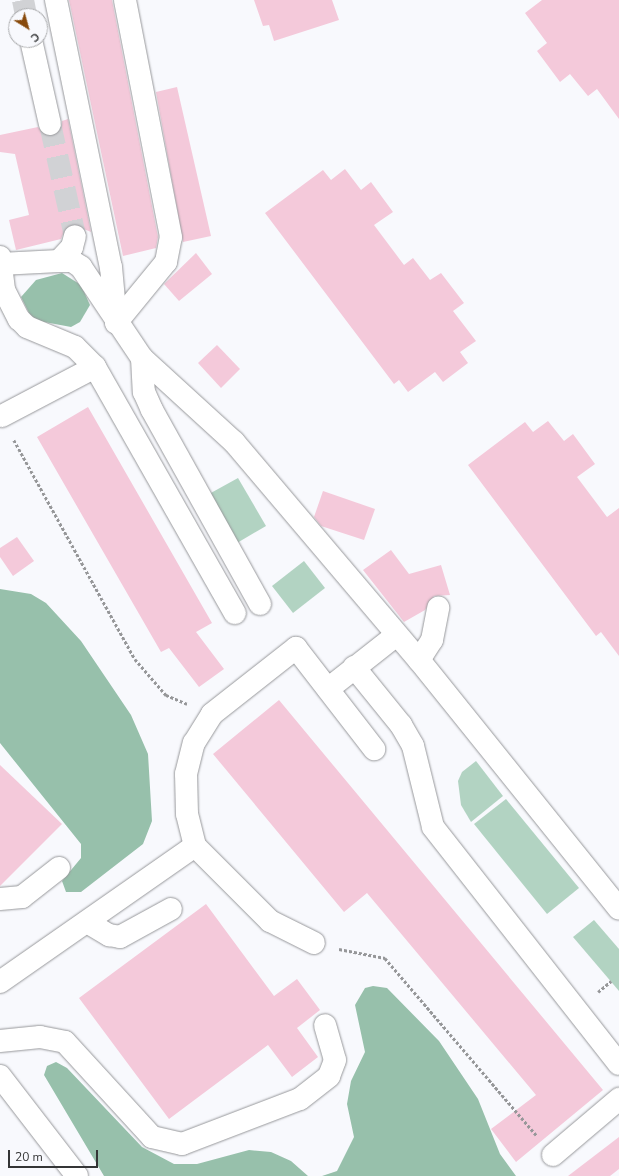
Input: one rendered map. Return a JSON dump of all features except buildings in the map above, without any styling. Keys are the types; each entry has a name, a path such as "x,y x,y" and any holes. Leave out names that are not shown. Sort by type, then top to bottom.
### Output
{"street":[{"path":"56,0 111,267 116,323"},
{"path":"116,323 166,262 171,237 124,0"},
{"path":"33,48 50,124"},
{"path":"59,261 72,247 75,236"},
{"path":"235,613 95,367 75,347 27,327 19,319 4,290 0,262 72,261 81,267 116,323 142,358 234,442 395,636 419,660 619,909"},
{"path":"142,358 144,392 152,410 260,604"},
{"path":"2,416 95,367"},
{"path":"419,660 432,640 438,608"},
{"path":"328,689 395,636"},
{"path":"314,943 270,921 195,846 187,814 186,774 194,743 212,714 296,648 374,749"},
{"path":"354,667 401,726 413,746 433,827 619,1064"},
{"path":"0,982 195,846"},
{"path":"0,900 22,897 59,868"},
{"path":"87,922 109,935 120,937 172,908"},
{"path":"0,1041 40,1037 65,1042 152,1137 182,1144 300,1099 329,1076 335,1060 325,1025"},
{"path":"0,1076 77,1176"},
{"path":"553,1155 619,1099"}],"path":[{"path":"2,416 135,659 166,695"},
{"path":"314,943 385,958 553,1155"}],"green space":[{"path":"62,273 81,285 90,305 80,322 71,327 39,321 30,315 21,297 36,280"},
{"path":"238,478 266,526 237,543 209,494"},
{"path":"304,561 325,588 293,613 272,586"},
{"path":"0,589 31,594 46,603 81,641 131,715 148,754 152,821 143,844 81,892 66,892 62,881 81,858 81,844 0,743"},
{"path":"476,761 503,796 471,822 461,805 458,781 462,772"},
{"path":"506,799 579,888 547,914 474,824"},
{"path":"594,920 619,949 619,991 573,937"},
{"path":"373,986 387,988 439,1041 478,1099 500,1154 516,1176 322,1176 337,1171 354,1137 347,1104 351,1081 365,1052 355,1005 365,988"},
{"path":"56,1062 67,1068 142,1147 174,1164 197,1164 249,1150 271,1152 291,1161 308,1176 104,1176 44,1075 47,1066"}],"tunnel":[{"path":"23,0 24,8"},
{"path":"50,124 75,236"}]}
